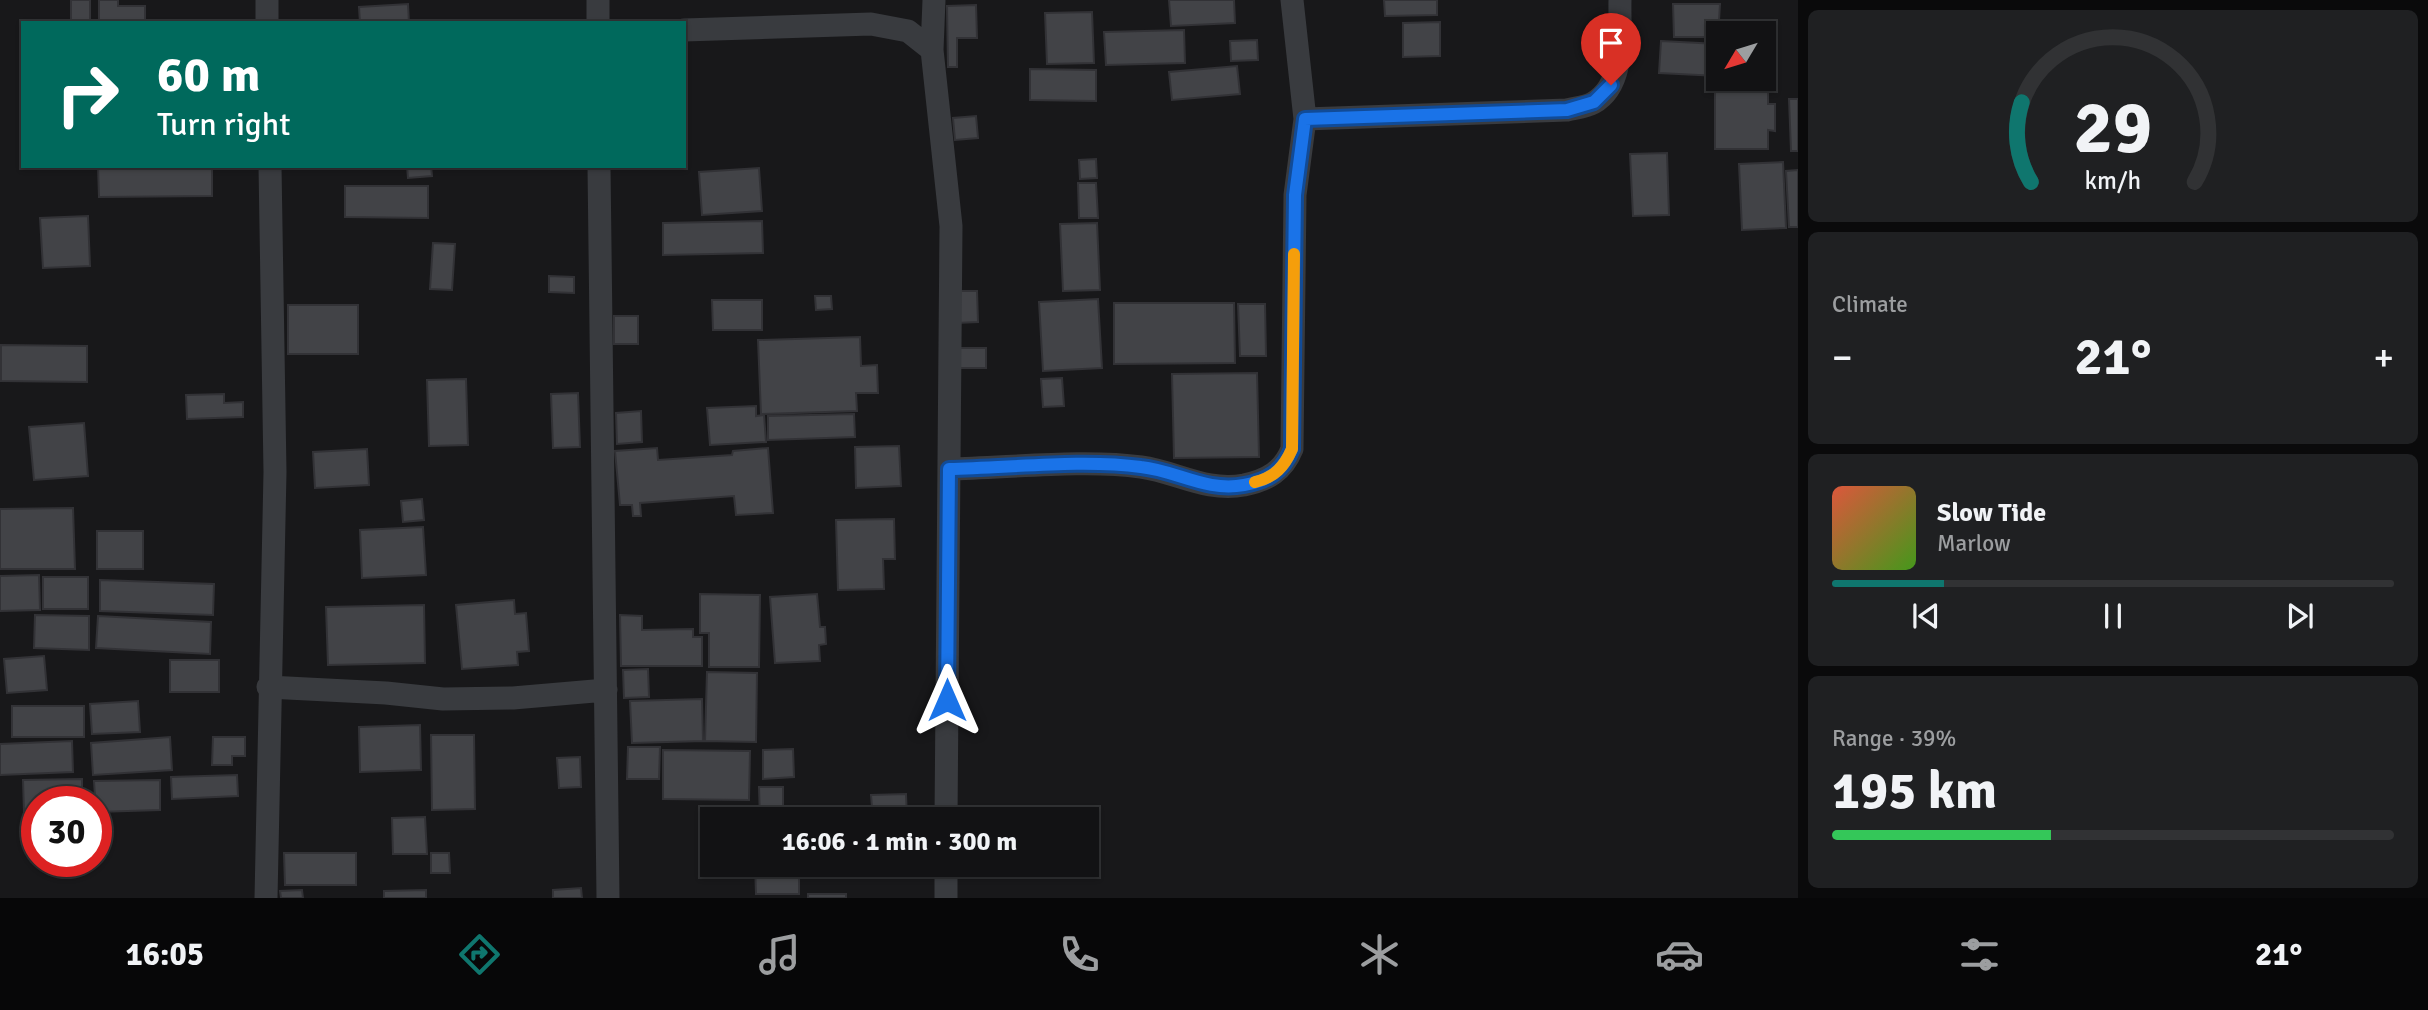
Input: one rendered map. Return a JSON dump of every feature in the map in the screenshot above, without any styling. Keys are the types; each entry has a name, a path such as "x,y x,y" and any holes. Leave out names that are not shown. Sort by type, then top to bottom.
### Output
{"street":[{"path":"598,0 598,21"},
{"path":"934,0 932,50 951,226 947,807"},
{"path":"949,469 1141,467 1211,488 1244,485 1267,479 1284,467 1292,449 1295,195 1305,119 1292,0"},
{"path":"1305,119 1567,110 1594,102 1611,85 1618,65 1620,0"},
{"path":"686,30 872,24 908,31 932,50"},
{"path":"266,898 268,687 275,472 270,168"},
{"path":"599,168 608,898"},
{"path":"268,687 443,699 513,698 606,690"},
{"path":"946,877 946,898"}],"building":[{"path":"71,0 90,0 90,21 71,21"},
{"path":"99,0 118,0 118,6 145,6 145,21 99,21"},
{"path":"1169,0 1234,0 1235,23 1171,26"},
{"path":"1384,0 1437,0 1437,15 1385,16"},
{"path":"408,4 409,21 360,21 359,7"},
{"path":"1673,4 1720,4 1719,21 1706,21 1706,37 1674,37"},
{"path":"976,5 977,38 957,38 957,67 948,67 947,6"},
{"path":"1092,12 1094,63 1047,64 1045,13"},
{"path":"1440,22 1440,56 1403,57 1403,23"},
{"path":"1184,30 1185,63 1106,65 1104,32"},
{"path":"1257,40 1258,60 1231,61 1230,41"},
{"path":"1661,41 1706,43 1706,75 1659,73"},
{"path":"1237,66 1240,94 1172,100 1169,72"},
{"path":"1030,69 1096,70 1096,101 1030,100"},
{"path":"1715,91 1768,91 1768,104 1775,104 1775,131 1768,130 1768,149 1715,149"},
{"path":"1789,99 1798,99 1798,151 1791,151"},
{"path":"976,116 978,138 955,140 953,118"},
{"path":"1667,153 1669,215 1633,216 1630,154"},
{"path":"1096,159 1097,178 1080,179 1079,160"},
{"path":"1783,162 1786,228 1742,230 1739,164"},
{"path":"98,168 212,168 212,196 99,197"},
{"path":"407,168 431,168 432,176 408,178"},
{"path":"759,168 762,211 702,215 699,172"},
{"path":"1798,170 1798,227 1789,227 1786,171"},
{"path":"1078,183 1096,183 1098,218 1079,218"},
{"path":"345,186 428,186 428,218 345,217"},
{"path":"88,216 90,266 43,268 40,218"},
{"path":"762,221 763,253 663,255 663,223"},
{"path":"1097,223 1100,290 1063,291 1060,224"},
{"path":"433,243 455,244 452,290 430,289"},
{"path":"549,276 574,277 574,293 549,292"},
{"path":"955,291 977,291 978,322 956,323"},
{"path":"815,296 831,296 832,309 816,310"},
{"path":"1098,299 1102,368 1043,371 1039,302"},
{"path":"712,300 762,300 762,330 713,330"},
{"path":"1114,303 1234,303 1235,363 1114,364"},
{"path":"1238,304 1265,304 1266,356 1240,356"},
{"path":"288,305 358,305 358,354 288,354"},
{"path":"614,316 638,316 638,344 614,344"},
{"path":"860,337 861,366 877,365 878,393 856,393 857,411 761,414 758,340"},
{"path":"1,345 87,346 87,382 1,381"},
{"path":"960,348 986,348 986,368 960,368"},
{"path":"1257,373 1259,457 1174,458 1172,374"},
{"path":"1062,378 1064,406 1043,407 1041,379"},
{"path":"466,379 468,445 429,446 427,380"},
{"path":"578,393 580,447 553,448 551,394"},
{"path":"224,394 224,403 243,402 243,417 187,419 186,395"},
{"path":"756,406 756,416 764,415 766,442 710,445 707,408"},
{"path":"641,411 642,442 617,444 616,413"},
{"path":"854,414 855,437 768,440 768,416"},
{"path":"84,423 88,476 34,480 29,427"},
{"path":"899,446 901,486 856,488 855,447"},
{"path":"657,448 658,460 732,455 733,451 768,448 773,513 736,515 734,496 640,503 641,516 633,516 632,505 620,505 615,451"},
{"path":"367,449 369,485 315,488 313,452"},
{"path":"422,499 424,520 403,522 401,501"},
{"path":"73,508 75,569 0,569 0,509"},
{"path":"894,519 895,559 883,559 884,589 838,590 836,520"},
{"path":"423,527 426,575 362,578 360,530"},
{"path":"97,531 143,531 143,569 97,569"},
{"path":"39,575 40,610 0,611 0,576"},
{"path":"43,577 88,577 88,609 43,609"},
{"path":"100,580 214,584 213,615 100,611"},
{"path":"700,594 760,595 759,667 709,667 709,633 700,633"},
{"path":"817,594 820,627 825,627 826,644 819,645 820,661 775,663 770,597"},
{"path":"514,600 515,614 526,613 529,651 517,652 518,665 462,669 456,605"},
{"path":"424,605 425,663 328,665 326,607"},
{"path":"35,615 89,616 89,650 34,648"},
{"path":"620,615 642,616 642,630 693,629 693,637 702,637 702,666 621,666"},
{"path":"98,616 211,622 210,654 96,648"},
{"path":"44,656 47,690 7,693 4,659"},
{"path":"170,660 219,660 219,692 170,692"},
{"path":"648,669 649,697 624,698 623,670"},
{"path":"707,672 757,673 756,742 705,741"},
{"path":"702,699 703,741 632,743 630,701"},
{"path":"138,701 140,732 92,734 90,704"},
{"path":"12,706 84,706 84,737 12,737"},
{"path":"420,725 421,770 360,772 359,727"},
{"path":"431,735 474,735 475,809 432,810"},
{"path":"170,737 172,770 93,775 91,743"},
{"path":"213,737 245,737 245,756 232,756 232,765 212,765"},
{"path":"72,741 73,772 0,775 0,744"},
{"path":"628,747 660,747 659,779 627,779"},
{"path":"793,749 794,777 763,779 763,750"},
{"path":"663,750 750,751 749,800 663,799"},
{"path":"580,757 581,787 559,788 557,758"},
{"path":"237,775 238,796 172,799 171,777"},
{"path":"82,779 82,786 23,786 23,780"},
{"path":"160,780 160,810 112,812 112,786 94,786 94,781"},
{"path":"759,787 783,787 783,807 760,807"},
{"path":"906,794 907,807 872,807 871,795"},
{"path":"425,817 427,854 393,854 392,818"},
{"path":"284,853 356,853 356,885 285,885"},
{"path":"431,853 449,853 450,873 431,873"},
{"path":"755,877 799,877 799,894 756,894"},
{"path":"581,888 582,898 553,898 553,890"},
{"path":"302,890 303,898 281,898 280,891"},
{"path":"426,890 426,898 384,898 384,891"},
{"path":"808,894 846,894 846,898 808,898"}],"slow traffic":[{"path":"1255,482 1267,479 1284,467 1292,449 1294,254"}],"route":[{"path":"947,700 949,469 1096,465 1141,467 1211,488 1244,485 1267,479 1284,467 1292,449 1295,195 1305,119 1567,110 1594,102 1611,85"}]}
